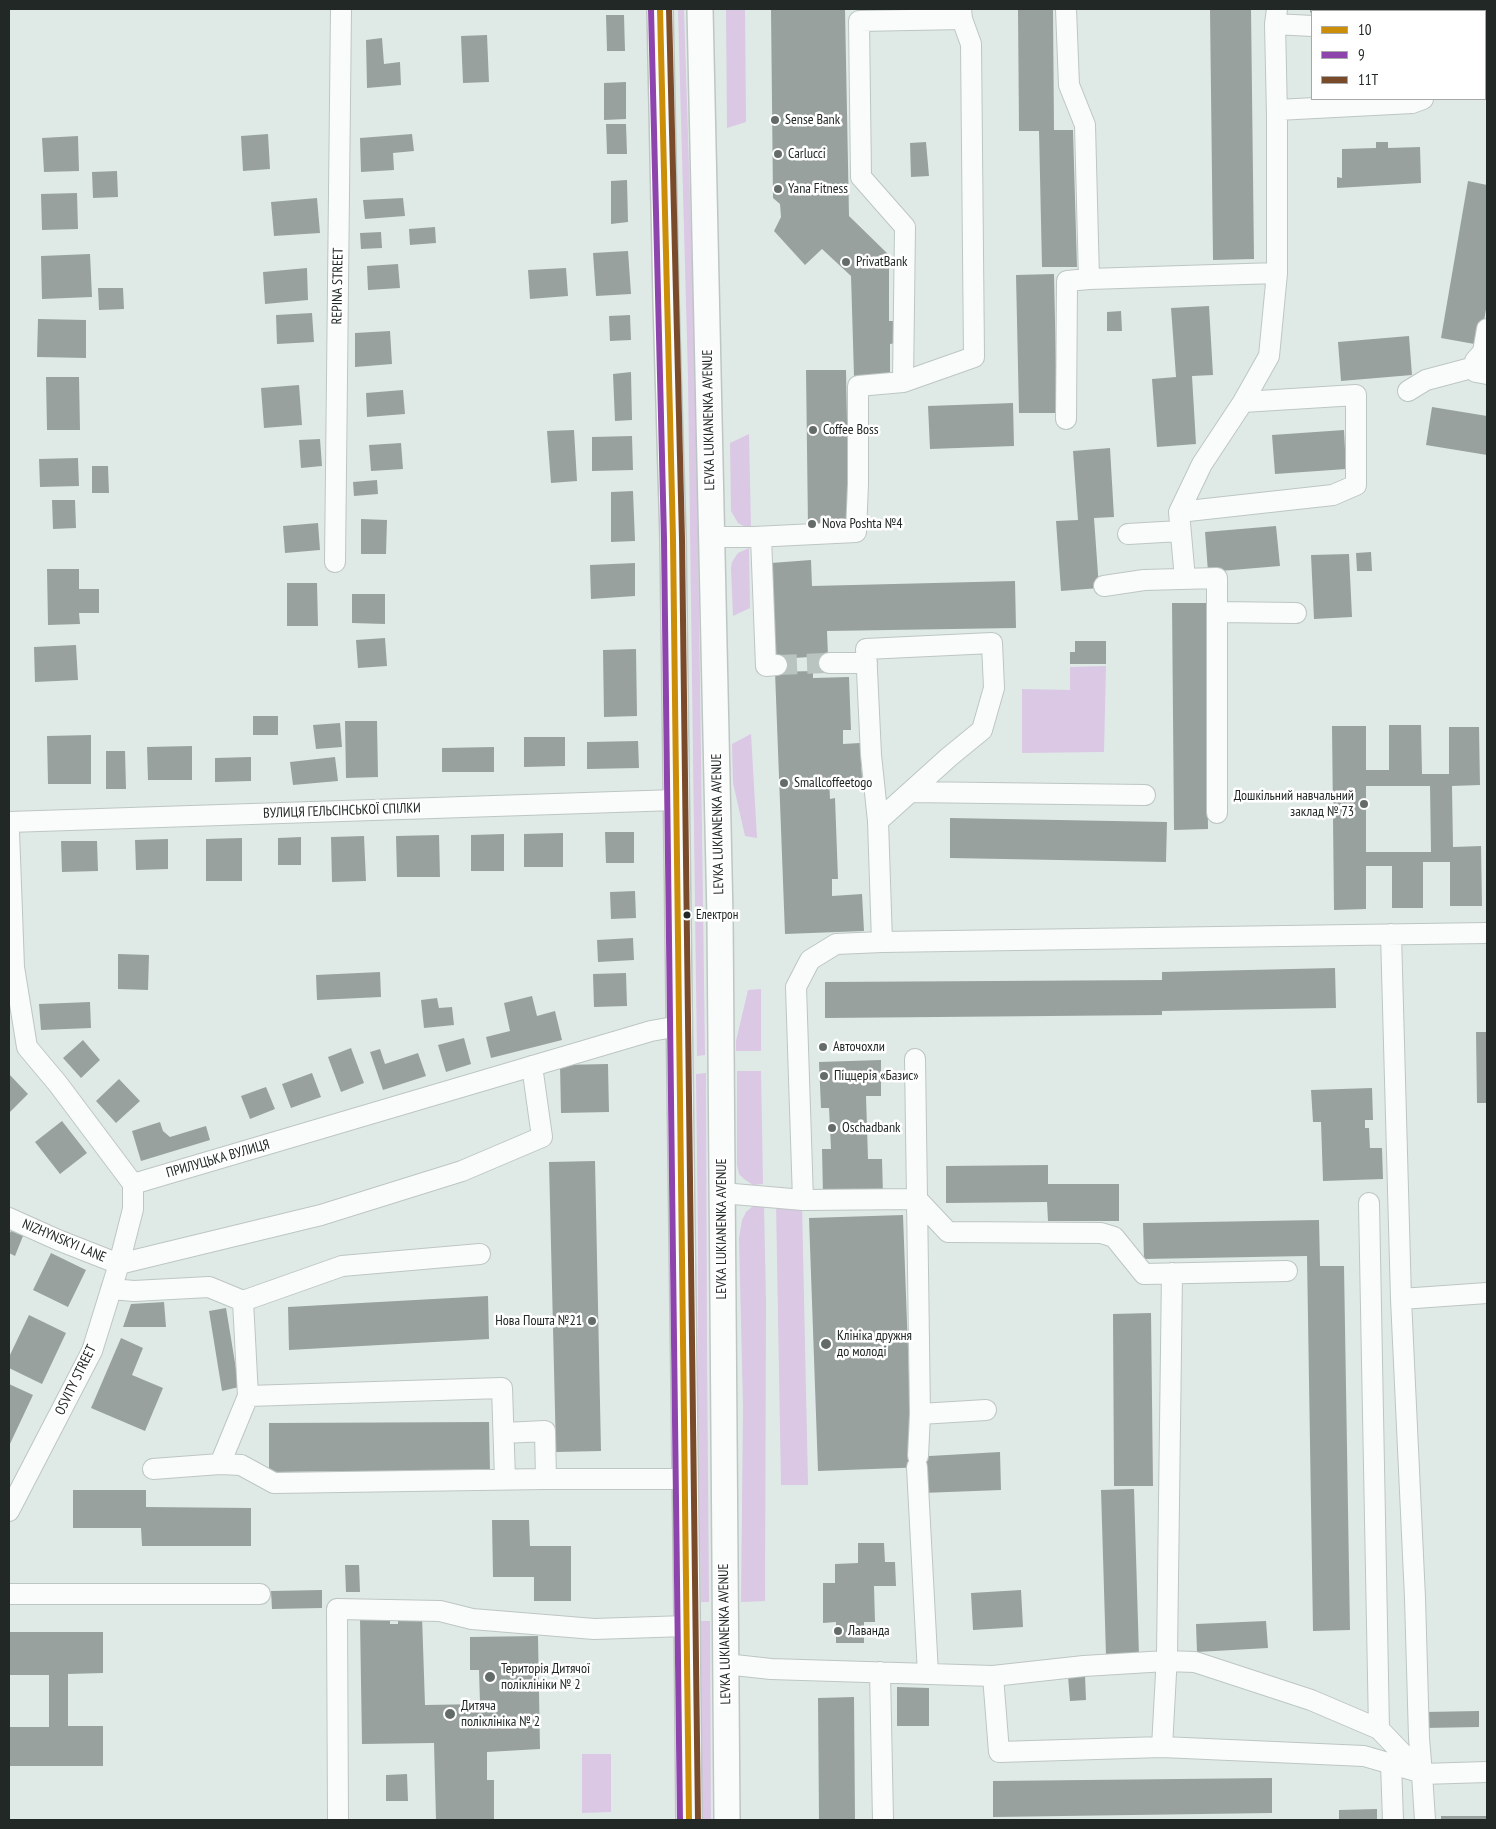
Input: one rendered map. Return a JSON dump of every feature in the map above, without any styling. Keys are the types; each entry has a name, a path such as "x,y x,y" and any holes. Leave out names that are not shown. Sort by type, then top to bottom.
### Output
{"main road":[{"path":"660,9 665,293 673,539 689,1820"},
{"name":"LEVKA LUKIANENKA AVENUE","path":"700,9 720,907 727,1820"}],"street":[{"name":"REPINA STREET","path":"335,562 341,9"},
{"path":"1066,9 1069,85 1085,125 1089,279"},
{"path":"712,537 761,537 856,532 858,386 903,382 974,358 971,44 961,14 859,21 861,177 905,227 903,382"},
{"path":"1185,579 1180,522 1202,464 1243,402 1269,356 1277,273 1276,16 1311,26"},
{"path":"1277,110 1412,103 1420,100"},
{"path":"1066,420 1067,281 1277,273"},
{"path":"1408,391 1426,380 1481,370 1475,361 1483,352 1487,329"},
{"path":"1128,534 1180,522 1333,495 1356,485 1356,396 1243,402"},
{"path":"761,537 766,666 777,665"},
{"path":"1104,586 1144,580 1217,578 1217,813"},
{"path":"1218,612 1296,613"},
{"path":"878,821 982,730 994,688 992,643 866,649 871,755 878,821 882,942"},
{"path":"829,663 866,663"},
{"path":"910,792 1146,795"},
{"name":"ВУЛИЦЯ ГЕЛЬСІНСЬКОЇ СПІЛКИ","path":"9,822 676,800"},
{"path":"9,831 14,967 27,1047 58,1084 133,1184"},
{"path":"803,1200 796,987 810,960 836,944 1487,933"},
{"path":"1391,934 1401,1299 1415,1598 1419,1738 1426,1820"},
{"name":"ПРИЛУЦЬКА ВУЛИЦЯ","path":"133,1184 651,1031 679,1026"},
{"path":"915,1059 920,1414 917,1462 928,1674"},
{"path":"119,1264 321,1215 462,1171 542,1137 532,1066"},
{"name":"OSVITY STREET","path":"9,1511 92,1351 119,1264 133,1209 133,1184"},
{"path":"722,1193 803,1200 917,1199 948,1232 1101,1232 1114,1237 1144,1274 1287,1271"},
{"path":"1370,1203 1379,1729"},
{"name":"NIZHYNSKYI LANE","path":"9,1218 119,1264"},
{"path":"111,1289 134,1291 209,1287 243,1301 342,1266 480,1254"},
{"path":"1162,1747 1166,1661 1172,1273"},
{"path":"1401,1299 1487,1293"},
{"path":"220,1464 248,1396 243,1301"},
{"path":"248,1396 502,1388 505,1479"},
{"path":"920,1414 986,1410"},
{"path":"504,1433 545,1431 546,1478"},
{"path":"153,1469 220,1464 241,1465 274,1483 546,1478 685,1479"},
{"path":"9,1594 260,1594"},
{"path":"338,1820 336,1609 440,1611 472,1619 594,1629 688,1626"},
{"path":"726,1664 770,1669 993,1676 1084,1666 1166,1661 1196,1662 1311,1700 1379,1729 1421,1773"},
{"path":"880,1672 883,1820"},
{"path":"993,1676 999,1752 1162,1747 1364,1756 1421,1773 1487,1772"},
{"path":"1391,1764 1393,1820"}],"shaded area":[{"path":"678,9 684,9 698,532 705,1055 697,1056 688,377"},
{"path":"726,9 745,9 746,122 727,128"},
{"path":"749,434 751,530 738,523 731,511 730,443"},
{"path":"749,548 750,608 733,616 732,562 738,553"},
{"path":"1106,666 1104,752 1022,753 1022,689 1070,690 1070,667"},
{"path":"751,734 757,838 745,836 733,783 732,744"},
{"path":"761,989 761,1051 736,1051 736,1041 748,990"},
{"path":"737,1071 761,1071 763,1184 753,1185 739,1174 737,1165"},
{"path":"706,1073 709,1602 701,1602 696,1074"},
{"path":"776,1203 802,1203 808,1485 781,1485"},
{"path":"764,1204 766,1302 765,1601 741,1602 743,1407 739,1238 742,1220 746,1212 753,1206"},
{"path":"701,1621 710,1621 711,1820 702,1820"},
{"path":"582,1754 611,1754 611,1812 582,1813"}],"building":[{"path":"771,9 845,9 849,216 889,255 889,321 897,321 897,343 890,344 890,375 854,376 851,276 822,249 805,265 774,231 781,217 780,204 773,198"},
{"path":"1018,9 1053,9 1054,130 1073,130 1077,267 1042,267 1039,131 1019,131"},
{"path":"1210,9 1251,9 1254,259 1213,260"},
{"path":"1310,9 1367,9 1311,10 1310,13"},
{"path":"1487,9 1487,35 1486,10 1379,10"},
{"path":"606,15 624,15 625,51 607,51"},
{"path":"487,35 489,82 463,83 461,36"},
{"path":"382,38 384,64 400,62 401,85 367,88 366,40"},
{"path":"626,82 626,119 604,120 604,83"},
{"path":"606,124 626,124 627,154 607,154"},
{"path":"268,134 270,169 243,171 241,136"},
{"path":"412,134 414,151 393,153 394,170 361,172 360,138"},
{"path":"78,136 79,171 44,172 42,138"},
{"path":"926,142 929,176 911,177 910,143"},
{"path":"1376,142 1388,142 1388,148 1420,147 1421,183 1337,188 1337,177 1342,178 1342,149 1376,148"},
{"path":"117,171 118,197 93,198 92,172"},
{"path":"627,180 628,222 611,224 611,181"},
{"path":"1468,181 1487,185 1487,303 1480,345 1441,338"},
{"path":"77,193 78,229 42,230 41,194"},
{"path":"317,198 320,233 274,236 271,202"},
{"path":"403,198 405,216 365,219 363,200"},
{"path":"435,227 436,243 410,245 409,229"},
{"path":"381,232 382,248 361,249 360,233"},
{"path":"628,251 631,294 596,296 593,253"},
{"path":"90,254 92,297 42,299 41,256"},
{"path":"398,264 400,288 368,290 367,266"},
{"path":"307,268 308,300 265,304 263,272"},
{"path":"566,268 568,296 530,299 528,270"},
{"path":"1054,274 1057,413 1019,413 1016,275"},
{"path":"98,288 123,288 124,309 99,310"},
{"path":"1209,306 1213,375 1192,376 1196,444 1157,447 1152,379 1176,377 1171,308"},
{"path":"1121,311 1122,331 1107,331 1107,312"},
{"path":"312,313 314,342 277,344 276,315"},
{"path":"630,315 631,340 610,341 609,316"},
{"path":"38,319 86,320 86,358 37,357"},
{"path":"390,331 392,364 355,367 355,333"},
{"path":"1409,336 1412,375 1341,381 1338,342"},
{"path":"806,370 846,370 849,527 808,528"},
{"path":"631,372 632,420 615,421 613,374"},
{"path":"46,377 79,377 80,430 47,430"},
{"path":"299,385 302,425 264,428 261,388"},
{"path":"403,390 405,414 367,417 366,393"},
{"path":"1013,403 1014,446 930,449 928,406"},
{"path":"1432,407 1487,416 1487,455 1426,445"},
{"path":"574,430 577,481 551,483 547,431"},
{"path":"1344,430 1346,469 1275,474 1272,435"},
{"path":"632,436 633,470 592,471 592,437"},
{"path":"320,439 322,466 301,468 299,440"},
{"path":"401,443 403,469 371,471 369,445"},
{"path":"1110,448 1114,517 1094,518 1099,588 1061,591 1056,521 1078,520 1073,451"},
{"path":"78,458 79,486 40,487 39,459"},
{"path":"92,466 108,466 109,493 92,493"},
{"path":"377,480 378,494 354,496 353,482"},
{"path":"633,491 635,541 611,542 611,492"},
{"path":"52,500 75,500 76,528 53,529"},
{"path":"361,519 387,520 386,554 361,554"},
{"path":"318,523 320,550 285,553 283,526"},
{"path":"1276,526 1280,566 1208,572 1205,532"},
{"path":"1371,552 1372,571 1357,571 1356,553"},
{"path":"1349,554 1352,617 1314,619 1311,555"},
{"path":"811,560 812,586 1015,581 1016,628 827,631 828,656 775,659 771,563"},
{"path":"635,563 635,596 591,599 590,565"},
{"path":"47,569 79,569 79,589 99,589 99,613 79,613 80,624 48,625"},
{"path":"287,583 317,583 318,626 287,626"},
{"path":"352,594 385,594 385,624 352,623"},
{"path":"1172,603 1206,603 1208,829 1174,830"},
{"path":"385,638 387,666 358,668 356,640"},
{"path":"1075,641 1106,641 1106,664 1070,664 1070,652 1075,652"},
{"path":"76,645 78,680 35,682 34,647"},
{"path":"636,649 637,716 604,717 603,650"},
{"path":"813,671 813,678 849,677 851,730 843,730 843,744 860,743 862,778 829,779 830,799 835,798 838,879 832,879 832,896 862,894 864,931 785,934 775,672"},
{"path":"253,716 278,716 278,735 253,735"},
{"path":"345,721 377,721 378,777 346,778"},
{"path":"340,723 342,747 316,749 313,725"},
{"path":"1389,725 1421,725 1422,774 1449,774 1449,727 1479,727 1480,785 1452,786 1453,847 1481,846 1482,906 1450,906 1450,862 1423,862 1423,908 1392,908 1392,866 1366,866 1366,909 1334,910 1332,726 1366,726 1366,770 1389,770","holes":["1366,786 1430,786 1431,852 1366,852"]},
{"path":"91,735 91,784 48,784 47,736"},
{"path":"524,737 565,737 565,766 524,767"},
{"path":"638,741 639,768 587,769 587,742"},
{"path":"192,746 192,780 148,780 147,747"},
{"path":"494,747 494,772 442,772 442,748"},
{"path":"106,751 125,751 126,789 106,789"},
{"path":"251,757 251,781 215,782 215,758"},
{"path":"335,757 338,781 293,785 290,762"},
{"path":"950,818 1167,822 1166,862 950,858"},
{"path":"605,832 634,832 634,863 606,863"},
{"path":"563,833 563,867 524,867 524,834"},
{"path":"504,834 504,871 471,871 471,835"},
{"path":"439,835 440,877 397,877 396,836"},
{"path":"364,836 366,881 332,882 331,837"},
{"path":"301,837 301,865 278,865 278,838"},
{"path":"242,838 242,881 206,881 206,839"},
{"path":"168,839 168,869 136,870 135,840"},
{"path":"61,841 97,841 98,871 62,872"},
{"path":"635,891 636,918 611,919 610,892"},
{"path":"633,938 634,960 598,962 597,940"},
{"path":"118,954 149,955 148,990 118,989"},
{"path":"1335,968 1336,1008 1162,1011 1162,1015 825,1018 825,982 1162,980 1162,972"},
{"path":"380,972 381,997 317,1000 316,975"},
{"path":"626,973 627,1006 594,1007 593,974"},
{"path":"532,996 537,1016 555,1011 562,1040 491,1058 486,1037 510,1031 504,1003"},
{"path":"437,998 439,1008 452,1007 454,1025 424,1028 421,1000"},
{"path":"90,1002 91,1028 41,1030 39,1004"},
{"path":"1476,1032 1487,1032 1487,1103 1477,1103"},
{"path":"464,1038 471,1064 446,1072 438,1045"},
{"path":"83,1040 100,1060 81,1078 63,1058"},
{"path":"351,1048 364,1083 341,1092 328,1057"},
{"path":"380,1049 385,1064 418,1053 426,1076 383,1090 370,1052"},
{"path":"881,1060 881,1096 866,1096 868,1159 882,1159 883,1195 823,1197 822,1149 831,1149 829,1108 821,1108 819,1062"},
{"path":"608,1064 609,1112 561,1113 560,1065"},
{"path":"312,1073 321,1097 291,1108 282,1084"},
{"path":"9,1074 28,1094 9,1113"},
{"path":"119,1079 140,1101 116,1123 96,1101"},
{"path":"266,1087 275,1109 250,1119 241,1096"},
{"path":"1372,1088 1373,1120 1365,1120 1365,1128 1369,1128 1370,1148 1382,1148 1383,1179 1323,1181 1321,1122 1313,1122 1311,1090"},
{"path":"62,1121 87,1153 60,1174 35,1142"},
{"path":"160,1122 163,1131 170,1137 206,1126 210,1140 141,1161 132,1131"},
{"path":"595,1161 601,1451 556,1452 549,1162"},
{"path":"1048,1165 1048,1184 1119,1184 1119,1221 1048,1221 1047,1202 946,1203 946,1166"},
{"path":"903,1215 912,1457 1000,1452 1001,1490 922,1493 921,1482 928,1481 927,1467 818,1471 809,1218"},
{"path":"1319,1220 1320,1266 1344,1266 1350,1630 1313,1631 1307,1256 1144,1259 1143,1223"},
{"path":"11,1231 23,1236 15,1256 9,1253 9,1235"},
{"path":"51,1253 86,1270 68,1307 33,1290"},
{"path":"488,1296 489,1339 289,1350 288,1307"},
{"path":"164,1302 166,1327 123,1327 131,1304"},
{"path":"226,1308 239,1387 222,1391 209,1311"},
{"path":"1151,1313 1153,1486 1114,1486 1113,1314"},
{"path":"29,1315 66,1333 42,1384 9,1368 9,1357"},
{"path":"121,1338 143,1348 132,1375 163,1388 145,1431 91,1408"},
{"path":"9,1384 33,1395 9,1446"},
{"path":"489,1422 490,1470 269,1472 269,1423"},
{"path":"1134,1489 1139,1656 1106,1656 1101,1490"},
{"path":"73,1490 146,1490 146,1507 251,1508 251,1546 142,1546 141,1528 73,1528"},
{"path":"492,1520 529,1520 530,1546 571,1546 571,1601 534,1601 534,1577 493,1577"},
{"path":"858,1543 884,1543 885,1562 895,1562 896,1586 874,1586 875,1622 864,1622 864,1643 836,1643 836,1622 823,1623 823,1583 835,1583 835,1564 858,1563"},
{"path":"345,1565 359,1565 360,1592 346,1592"},
{"path":"322,1590 322,1608 272,1609 271,1591"},
{"path":"1021,1590 1023,1627 973,1630 971,1593"},
{"name":"Дитяча поліклініка № 2","path":"422,1616 425,1705 480,1704 479,1670 470,1670 470,1637 538,1636 540,1749 487,1752 487,1780 494,1780 494,1820 436,1820 434,1743 362,1744 360,1619 390,1619 390,1624 398,1624 398,1617"},
{"path":"1266,1621 1268,1648 1197,1652 1196,1624"},
{"path":"9,1632 103,1632 103,1673 68,1674 68,1726 103,1726 103,1766 9,1766 9,1727 49,1727 49,1675 9,1675"},
{"path":"1085,1675 1086,1700 1070,1701 1068,1676"},
{"path":"897,1687 929,1688 929,1726 897,1726"},
{"path":"854,1697 855,1820 819,1820 818,1698"},
{"path":"1479,1711 1479,1727 1424,1728 1424,1712"},
{"path":"407,1774 408,1801 386,1801 386,1775"},
{"path":"1272,1778 1272,1813 993,1817 993,1781"},
{"path":"1377,1809 1377,1820 1339,1820 1339,1810"},
{"path":"1441,1816 1487,1816 1487,1820 1441,1820"}],"tunnel":[{"path":"777,665 829,663"}],"transit line":[{"name":"9","path":"651,9 664,539 680,1820"},
{"name":"10","path":"660,9 673,539 689,1820"},
{"name":"11Т","path":"669,9 682,539 698,1820"}],"place":[{"name":"Sense Bank","path":"775,120"},
{"name":"Carlucci","path":"778,154"},
{"name":"Yana Fitness","path":"778,189"},
{"name":"PrivatBank","path":"846,262"},
{"name":"Coffee Boss","path":"813,430"},
{"name":"Nova Poshta №4","path":"812,524"},
{"name":"Smallcoffeetogo","path":"784,783"},
{"name":"Дошкільний навчальний заклад № 73","path":"1364,804"},
{"name":"Електрон","path":"687,915"},
{"name":"Авточохли","path":"823,1047"},
{"name":"Піццерія «Базис»","path":"824,1076"},
{"name":"Oschadbank","path":"832,1128"},
{"name":"Нова Пошта №21","path":"592,1321"},
{"name":"Клініка дружня до молоді","path":"826,1344"},
{"name":"Лаванда","path":"838,1631"},
{"name":"Територія Дитячої поліклініки № 2","path":"490,1677"},
{"name":"Дитяча поліклініка № 2","path":"450,1714"}]}
